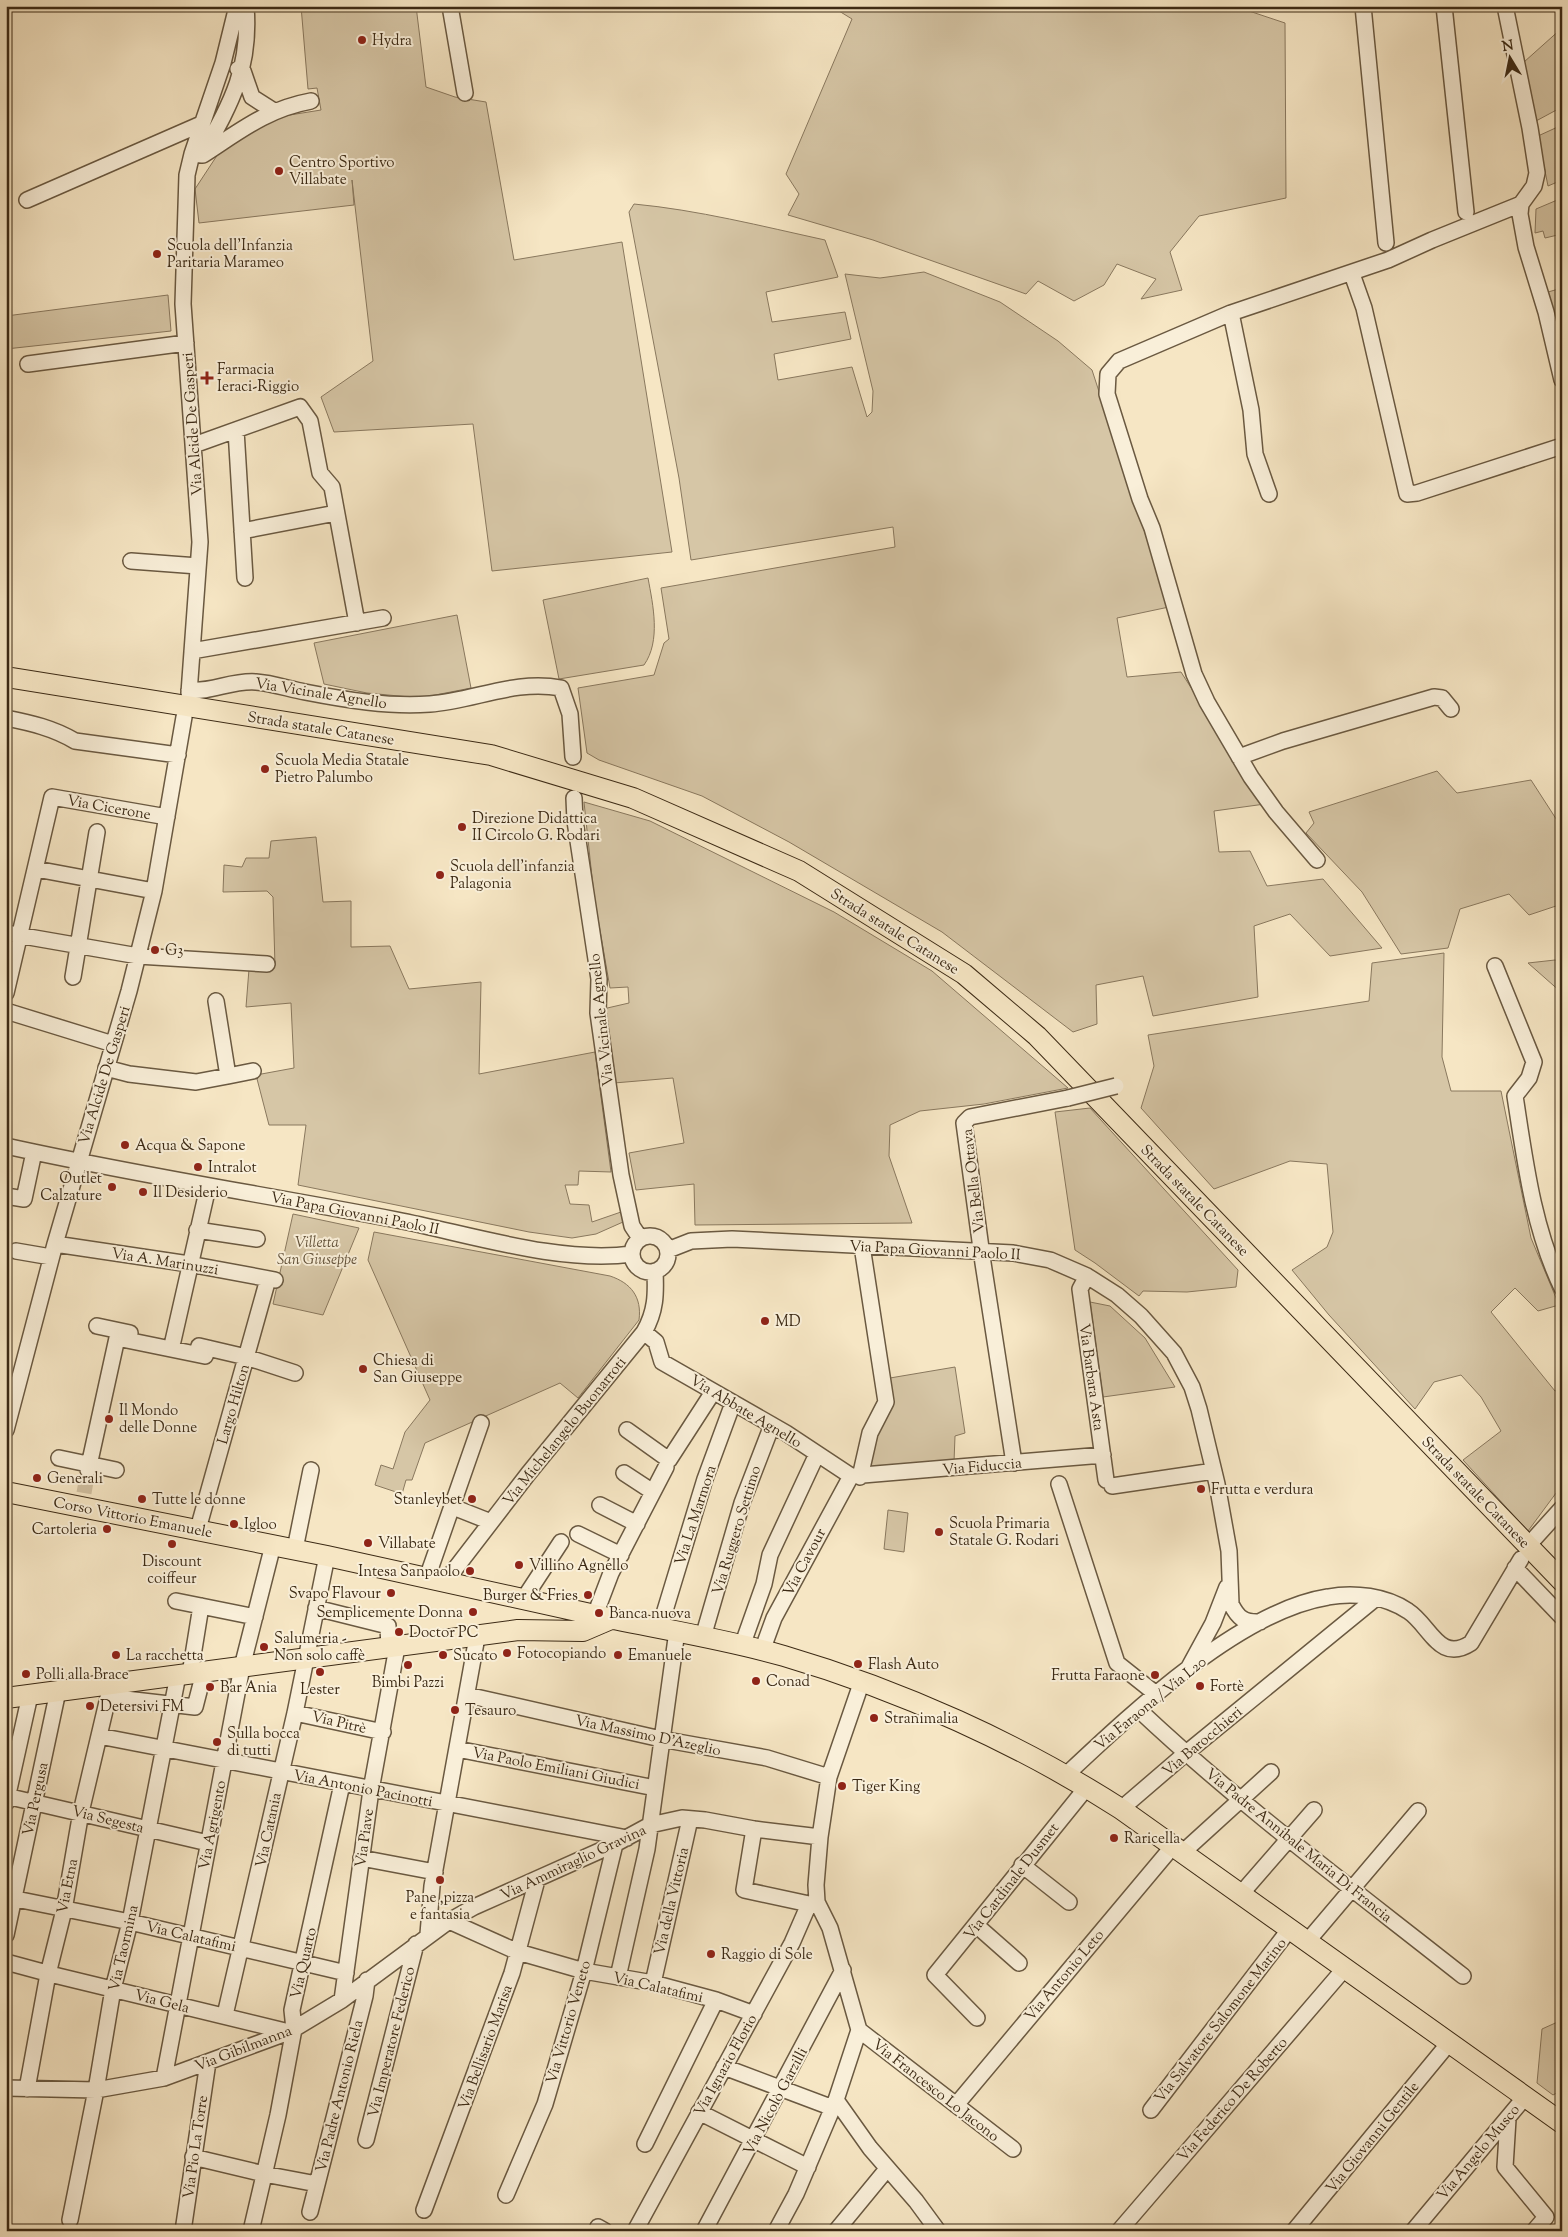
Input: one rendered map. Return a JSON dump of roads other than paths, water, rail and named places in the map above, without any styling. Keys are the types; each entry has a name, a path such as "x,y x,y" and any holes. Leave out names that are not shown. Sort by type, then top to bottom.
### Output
{"main road":[{"name":"Strada statale Catanese","path":"6,677 491,756 633,798 799,871 964,974 1038,1036 1562,1581"},
{"name":"Corso Vittorio Emanuele","path":"6,1492 82,1500 198,1529 523,1600 668,1629 762,1650 862,1681 926,1708 1066,1775 1087,1787 1121,1809 1306,1943 1345,1968 1562,2123"},
{"path":"518,1630 523,1600"},
{"path":"6,1698 58,1692 109,1691 191,1674 518,1630 582,1630 603,1617"}],"street":[{"name":"Via Alcide De Gasperi","path":"189,692 200,542 183,304 187,185 197,155 201,124 223,63 237,6"},
{"name":"Via Alcide De Gasperi","path":"197,155 228,108 242,71 248,34 246,6"},
{"path":"450,6 464,93"},
{"path":"1363,6 1386,243"},
{"path":"1444,6 1466,212"},
{"path":"1505,6 1530,128 1537,173 1534,186 1521,204 1520,214 1526,247 1546,312 1562,380"},
{"path":"223,63 242,71 252,97 274,111"},
{"path":"197,155 264,115 311,101"},
{"path":"209,102 228,108"},
{"path":"28,200 201,124"},
{"path":"1318,860 1276,812 1239,757 1207,702 1194,674 1152,528 1140,499 1107,394 1108,374 1119,360 1231,314 1352,274 1521,204"},
{"path":"1352,274 1364,308 1407,494 1417,493 1562,446"},
{"path":"1231,314 1251,410 1255,454 1269,494"},
{"path":"28,364 186,343"},
{"path":"194,445 300,407 310,421 320,473 332,487 357,623"},
{"path":"236,430 245,578"},
{"path":"242,530 336,513"},
{"path":"131,561 198,566"},
{"path":"192,651 383,618"},
{"name":"Via Vicinale Agnello","path":"189,692 200,692 227,683 256,682 335,698 404,705 432,704 514,687 542,684 561,688 570,714 573,757"},
{"path":"1239,757 1283,741 1434,697 1442,698 1450,709"},
{"name":"Via Alcide De Gasperi","path":"6,1430 53,1250 138,956 154,891 184,717"},
{"path":"6,718 29,722 61,732 75,741 178,755"},
{"name":"Via Cicerone","path":"36,870 52,797 167,817"},
{"name":"Via Vicinale Agnello","path":"574,798 575,820 599,979 598,1013 621,1175 632,1226 640,1238"},
{"path":"73,977 97,832"},
{"path":"6,993 14,934 36,870 154,891"},
{"path":"14,934 138,956 267,964"},
{"path":"1495,966 1534,1062 1529,1078 1516,1096 1523,1158 1534,1208 1552,1265 1562,1288"},
{"path":"216,1001 228,1076"},
{"path":"6,1011 113,1044"},
{"path":"106,1068 129,1074 196,1082 253,1071"},
{"name":"Via Bella Ottava","path":"1014,1463 981,1251 964,1123 970,1117 1068,1098 1116,1086"},
{"name":"Via Papa Giovanni Paolo II","path":"6,1146 208,1187 370,1215 568,1254 616,1256 632,1254"},
{"path":"6,1196 24,1199 34,1152"},
{"path":"173,1341 208,1187"},
{"path":"197,1230 258,1239"},
{"path":"646,1236 657,1237 668,1250 666,1264 655,1271 640,1268 636,1265 632,1254 633,1248 640,1238 646,1236"},
{"name":"Via Papa Giovanni Paolo II","path":"668,1250 691,1241 732,1240 981,1251 1013,1253 1050,1260 1087,1276 1117,1295 1140,1316 1174,1352 1192,1386 1226,1527 1229,1551 1229,1580"},
{"name":"Via Cavour","path":"762,1650 774,1618 856,1476 870,1433 886,1402 862,1246"},
{"name":"Via A. Marinuzzi","path":"16,1251 53,1250 189,1264 271,1280"},
{"name":"Via Michelangelo Buonarroti","path":"436,1580 491,1522 644,1332 652,1317 656,1298 655,1271"},
{"name":"Via Barbara Asta","path":"1087,1276 1080,1288 1103,1455 1109,1483 1214,1472"},
{"name":"Largo Hilton","path":"198,1529 246,1357 271,1280"},
{"path":"97,1326 246,1357 294,1373"},
{"name":"Via Abbate Agnello","path":"644,1332 656,1342 662,1362 856,1476"},
{"path":"89,1467 117,1338 205,1356 208,1348"},
{"path":"626,1430 668,1460 713,1392"},
{"name":"Via La Marmora","path":"618,1977 647,1849 661,1739 668,1629 705,1479 733,1403"},
{"path":"436,1580 453,1507 481,1423"},
{"name":"Via Ruggero Settimo","path":"703,1637 742,1503 772,1425"},
{"path":"742,1646 764,1584 770,1555 817,1454"},
{"name":"Via Fiduccia","path":"856,1476 1103,1455"},
{"path":"59,1458 89,1467 116,1470"},
{"path":"603,1617 620,1555 666,1467"},
{"path":"294,1549 311,1470"},
{"path":"624,1473 653,1492"},
{"path":"1058,1484 1117,1663 1156,1694"},
{"path":"600,1505 636,1524"},
{"path":"453,1507 491,1522"},
{"path":"1534,1539 1562,1508"},
{"path":"578,1534 620,1555"},
{"path":"523,1600 561,1542"},
{"name":"Via Agrigento","path":"164,2078 242,1667 273,1545"},
{"name":"Via Catania","path":"225,2015 295,1712 327,1556"},
{"name":"Via Faraona / Via L20","path":"1066,1775 1156,1694 1188,1668 1260,1622 1310,1601 1328,1597 1376,1598 1408,1610 1445,1647 1452,1650 1462,1649 1471,1643 1518,1564 1562,1616"},
{"path":"1188,1668 1218,1611 1229,1580"},
{"path":"1229,1580 1231,1604 1236,1614 1237,1629 1234,1638"},
{"name":"Via Barocchieri","path":"1121,1809 1185,1754 1376,1598"},
{"path":"176,1601 255,1617"},
{"path":"109,1691 172,1705 195,1707 191,1674 201,1606"},
{"name":"Via Piave","path":"316,1608 388,1626 393,1647 383,1732 371,1790 342,2000"},
{"path":"1218,1611 1227,1610 1248,1622 1260,1622"},
{"path":"428,1934 435,1872 477,1636"},
{"name":"Via Taormina","path":"70,2220 96,2090 113,1989 130,1922 172,1705 191,1674"},
{"path":"776,2231 808,2167 834,2104 859,2030 830,1928 813,1903 829,1777 862,1681"},
{"name":"Via Etna","path":"27,2089 48,1974 64,1910 81,1812 109,1691"},
{"name":"Via Pergusa","path":"6,1935 10,1898 58,1692"},
{"path":"7,1798 30,1695"},
{"name":"Via Massimo D'Azeglio","path":"467,1695 661,1739 766,1758 829,1777"},
{"name":"Via Padre Annibale Maria Di Francia","path":"1139,1710 1185,1754 1288,1839 1463,1976"},
{"name":"Via Pitrè","path":"295,1712 383,1732"},
{"name":"Via Antonio Pacinotti","path":"100,1736 447,1804 621,1841"},
{"name":"Via Paolo Emiliani Giudici","path":"457,1749 655,1788"},
{"name":"Via Antonio Leto","path":"956,2105 1177,1849 1272,1772"},
{"name":"Via Quarto","path":"251,2231 264,2174 291,2030 292,2010 342,1784"},
{"name":"Via Cardinale Dusmet","path":"977,2018 935,1975 1087,1787"},
{"name":"Via Segesta","path":"7,1798 34,1801 208,1844"},
{"path":"1240,1895 1314,1810"},
{"path":"1306,1943 1418,1811"},
{"name":"Via Ammiraglio Gravina","path":"449,1921 474,1906 537,1880 650,1826 690,1819 754,1830 820,1837"},
{"name":"Via della Vittoria","path":"653,1983 690,1819"},
{"path":"754,1830 744,1890 813,1903"},
{"name":"Via Vittorio Veneto","path":"506,2194 545,2104 621,1841"},
{"path":"362,1858 435,1872"},
{"path":"1022,1866 1069,1902"},
{"name":"Via Bellisario Marisa","path":"424,2210 518,1952 537,1880"},
{"name":"Via Calatafimi","path":"10,1898 130,1922 346,1973"},
{"name":"Via Ignazio Florio","path":"635,2231 813,1903"},
{"name":"Via Calatafimi","path":"449,1921 518,1952 584,1971 653,1983 716,2000 754,2014"},
{"name":"Via Gibilmanna","path":"6,2088 96,2090 164,2078 208,2062 291,2030 342,2000 428,1934 449,1921"},
{"path":"976,1925 1019,1963"},
{"name":"Via Salvatore Salomone Marino","path":"1151,2110 1288,1930"},
{"name":"Via Imperatore Federico","path":"366,2140 416,1944"},
{"name":"Via Gela","path":"6,1962 48,1974 291,2030"},
{"name":"Via Federico De Roberto","path":"1119,2231 1345,1968"},
{"name":"Via Nicolò Garzilli","path":"704,2231 843,1970"},
{"name":"Via Padre Antonio Riela","path":"310,2212 365,1996 367,1980"},
{"path":"645,2144 716,2000"},
{"name":"Via Francesco Lo Jacono","path":"859,2030 1013,2150"},
{"name":"Via Giovanni Gentile","path":"1294,2231 1449,2043"},
{"name":"Via Pio La Torre","path":"183,2231 208,2062"},
{"path":"724,2067 781,2089 834,2104 916,2201 938,2231"},
{"name":"Via Angelo Musco","path":"1413,2231 1525,2097"},
{"path":"699,2112 808,2167"},
{"path":"1508,2119 1505,2167 1546,2217 1534,2231"},
{"path":"193,2157 264,2174 317,2184"},
{"path":"836,2231 887,2169"}],"tunnel":[{"path":"84,1493 88,1470"}],"place":[{"name":"Hydra","path":"362,40"},
{"name":"Centro Sportivo Villabate","path":"279,171"},
{"name":"Scuola dell'Infanzia Paritaria Marameo","path":"157,254"},
{"name":"Farmacia Ieraci-Riggio","path":"207,378"},
{"name":"Scuola Media Statale Pietro Palumbo","path":"265,769"},
{"name":"Direzione Didattica II Circolo G. Rodari","path":"462,827"},
{"name":"Scuola dell'infanzia Palagonia","path":"440,875"},
{"name":"G3","path":"155,950"},
{"name":"Acqua & Sapone","path":"125,1145"},
{"name":"Intralot","path":"198,1167"},
{"name":"Outlet Calzature","path":"112,1187"},
{"name":"Il Desiderio","path":"143,1192"},
{"name":"MD","path":"765,1321"},
{"name":"Chiesa di San Giuseppe","path":"363,1369"},
{"name":"Il Mondo delle Donne","path":"109,1419"},
{"name":"Generali","path":"37,1478"},
{"name":"Frutta e verdura","path":"1201,1489"},
{"name":"Tutte le donne","path":"142,1499"},
{"name":"Stanleybet","path":"472,1499"},
{"name":"Igloo","path":"234,1524"},
{"name":"Cartoleria","path":"107,1529"},
{"name":"Scuola Primaria Statale G. Rodari","path":"939,1532"},
{"name":"Villabate","path":"368,1543"},
{"name":"Discount coiffeur","path":"172,1544"},
{"name":"Villino Agnello","path":"519,1565"},
{"name":"Intesa Sanpaolo","path":"470,1571"},
{"name":"Svapo Flavour","path":"391,1593"},
{"name":"Burger & Fries","path":"588,1595"},
{"name":"Semplicemente Donna","path":"473,1612"},
{"name":"Banca nuova","path":"599,1613"},
{"name":"Doctor PC","path":"399,1632"},
{"name":"Salumeria - Non solo caffè","path":"264,1647"},
{"name":"Fotocopiando","path":"507,1653"},
{"name":"La racchetta","path":"116,1655"},
{"name":"Sucato","path":"443,1655"},
{"name":"Emanuele","path":"618,1655"},
{"name":"Flash Auto","path":"858,1664"},
{"name":"Bimbi Pazzi","path":"408,1665"},
{"name":"Lester","path":"320,1672"},
{"name":"Polli alla Brace","path":"26,1674"},
{"name":"Frutta Faraone","path":"1155,1675"},
{"name":"Conad","path":"756,1681"},
{"name":"Fortè","path":"1200,1686"},
{"name":"Bar Ania","path":"210,1687"},
{"name":"Detersivi FM","path":"90,1706"},
{"name":"Tesauro","path":"455,1710"},
{"name":"Stranimalia","path":"874,1718"},
{"name":"Sulla bocca di tutti","path":"217,1742"},
{"name":"Tiger King","path":"842,1786"},
{"name":"Raricella","path":"1114,1838"},
{"name":"Pane ,pizza e fantasia","path":"440,1880"},
{"name":"Raggio di Sole","path":"711,1954"}],"park label":[{"name":"Villetta San Giuseppe","path":"317,1250"}]}
